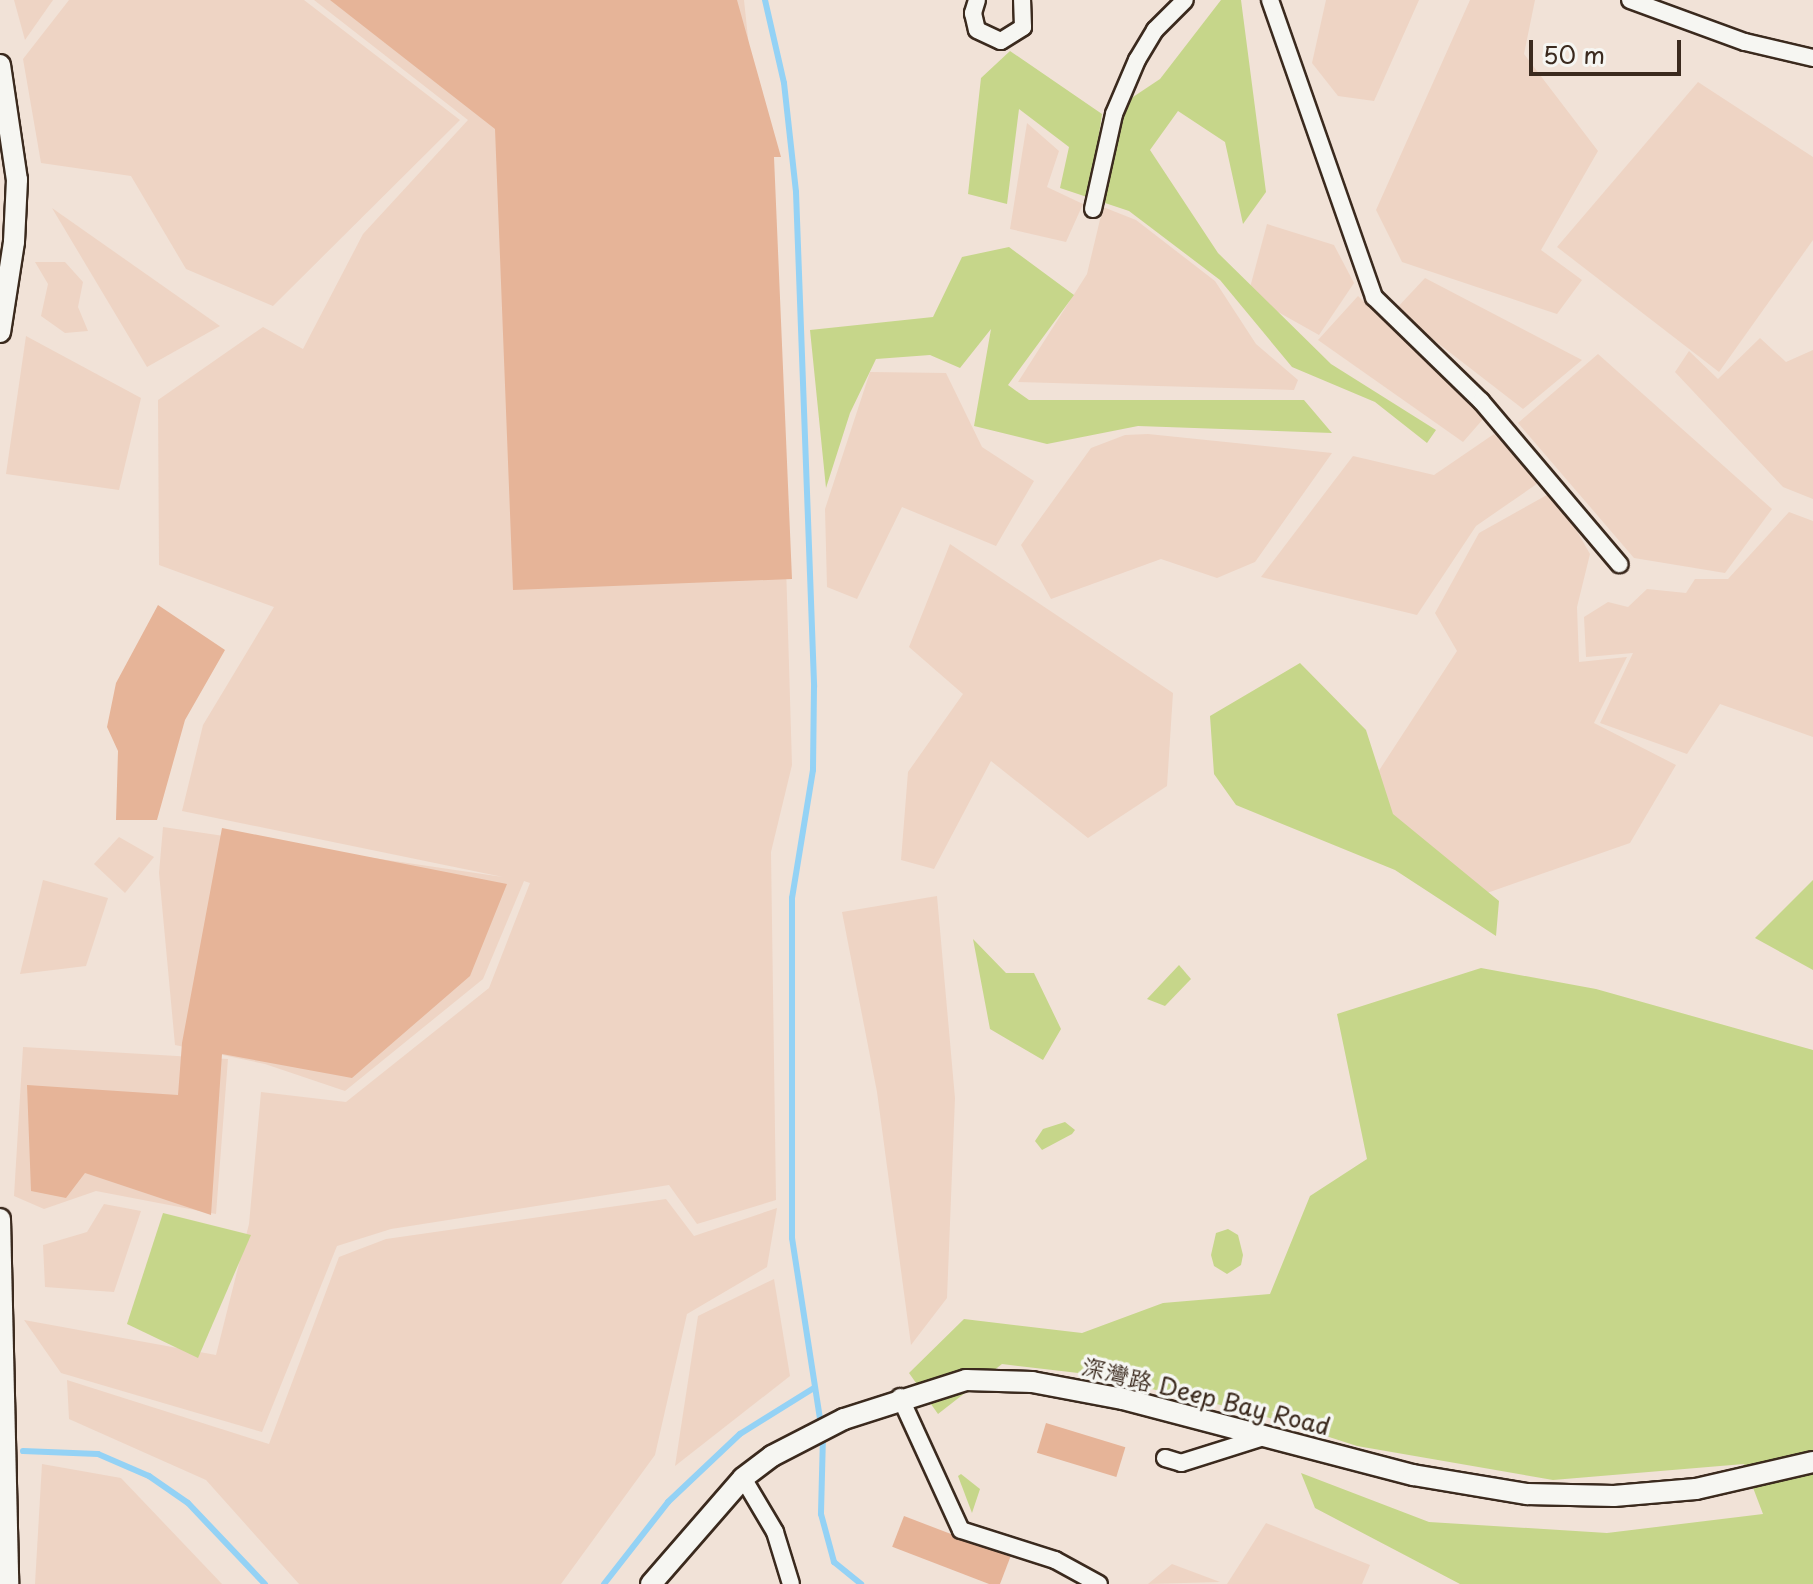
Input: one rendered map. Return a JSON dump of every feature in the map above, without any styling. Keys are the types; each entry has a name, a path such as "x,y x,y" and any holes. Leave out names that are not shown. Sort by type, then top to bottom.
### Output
{"street":[{"path":"977,0 973,13 977,30 1001,41 1023,27 1022,0"},
{"path":"1093,209 1114,114 1137,60 1155,30 1185,0"},
{"path":"1270,0 1374,297 1481,401 1619,564"},
{"path":"1630,0 1730,38 1813,58"},
{"path":"0,65 17,180 14,242 0,332"},
{"path":"0,1219 8,1584"},
{"name":"深灣路 Deep Bay Road","path":"651,1584 743,1478 798,1441 900,1397 966,1380 1032,1382 1266,1436 1413,1475 1527,1494 1614,1496 1696,1489 1813,1462"},
{"path":"900,1397 961,1530 1055,1560 1099,1584"},
{"path":"1165,1458 1181,1463 1266,1436"},
{"path":"743,1478 775,1532 791,1584"}],"shaded area":[{"path":"14,0 53,0 25,40"},
{"path":"69,0 304,0 460,120 273,306 186,269 131,176 41,163 23,59"},
{"path":"314,0 744,0 779,330 792,765 771,852 776,1200 697,1224 669,1185 391,1229 337,1246 262,1432 61,1373 24,1320 216,1355 249,1224 261,1092 346,1102 489,988 530,883 524,881 483,979 345,1091 265,1064 175,1045 159,873 163,827 503,877 182,811 203,725 274,607 159,565 158,400 263,327 303,349 363,234 468,120"},
{"path":"1326,0 1419,0 1374,101 1338,96 1312,63"},
{"path":"1470,0 1535,0 1524,54 1598,151 1541,250 1582,280 1557,314 1402,262 1376,210"},
{"path":"1698,82 1813,157 1813,240 1719,372 1557,247"},
{"path":"1027,123 1059,151 1047,187 1083,204 1066,242 1010,229"},
{"path":"1103,207 1136,220 1215,281 1256,344 1298,380 1294,390 1018,382 1087,274"},
{"path":"52,208 220,326 147,367"},
{"path":"1267,224 1334,245 1354,283 1319,335 1248,295"},
{"path":"35,262 65,262 83,282 78,307 88,331 65,333 41,316 48,284"},
{"path":"1425,278 1582,360 1523,409 1395,310"},
{"path":"1358,296 1484,418 1463,442 1318,340"},
{"path":"26,336 141,398 119,490 6,474"},
{"path":"1760,338 1786,362 1813,350 1813,499 1783,487 1675,372 1689,351 1718,379"},
{"path":"1598,354 1772,509 1725,573 1634,558 1518,423"},
{"path":"870,372 946,373 982,447 1034,481 996,546 902,507 857,599 827,587 825,509"},
{"path":"1148,434 1332,453 1255,562 1217,578 1161,559 1051,599 1021,545 1091,448 1125,435"},
{"path":"1494,434 1541,481 1476,526 1417,615 1261,577 1353,456 1434,475"},
{"path":"1554,491 1590,554 1577,607 1579,662 1627,657 1594,723 1676,765 1630,843 1467,900 1365,792 1457,651 1435,613 1479,533"},
{"path":"1789,512 1813,521 1813,737 1720,704 1687,754 1600,723 1633,653 1586,657 1584,617 1608,602 1628,607 1647,589 1686,593 1695,579 1728,579"},
{"path":"950,544 1173,693 1167,786 1088,838 991,761 934,869 901,860 908,772 963,694 909,647"},
{"path":"119,837 154,857 125,893 94,864"},
{"path":"43,880 108,898 86,966 20,974"},
{"path":"937,896 955,1098 947,1298 911,1345 877,1092 842,912"},
{"path":"23,1047 228,1059 216,1214 96,1191 44,1209 14,1196"},
{"path":"666,1199 694,1236 777,1208 767,1267 687,1314 655,1455 561,1584 299,1584 206,1480 69,1419 67,1380 269,1444 339,1257 386,1239"},
{"path":"104,1204 141,1211 114,1292 45,1287 43,1245 87,1232"},
{"path":"774,1279 790,1376 675,1466 698,1316"},
{"path":"42,1464 121,1478 222,1584 35,1584"},
{"path":"1266,1523 1370,1565 1362,1584 1227,1584"},
{"path":"1172,1564 1220,1582 1148,1584"}],"green space":[{"path":"1221,0 1241,0 1266,192 1243,224 1225,142 1178,111 1150,150 1218,253 1331,364 1436,430 1427,443 1375,402 1292,367 1220,280 1129,211 1060,188 1069,147 1019,109 1007,204 968,194 981,78 1010,51 1102,114 1097,148 1133,97 1160,79"},
{"path":"1009,247 1074,295 1008,385 1029,400 1304,400 1332,433 1138,426 1047,444 974,426 991,329 960,368 930,355 876,359 850,413 826,488 810,330 933,317 962,257"},
{"path":"1300,663 1366,730 1393,814 1499,901 1496,936 1395,870 1236,805 1214,774 1210,716"},
{"path":"1813,880 1813,970 1755,938"},
{"path":"973,939 1006,973 1034,973 1061,1029 1043,1060 990,1029"},
{"path":"1179,965 1191,979 1165,1006 1147,999"},
{"path":"1481,968 1596,989 1813,1050 1813,1584 1460,1584 1315,1508 1301,1473 1429,1522 1607,1533 1763,1514 1744,1464 1553,1480 1357,1446 1251,1412 1087,1374 1002,1364 938,1414 909,1373 964,1319 1082,1333 1163,1303 1270,1294 1310,1196 1367,1159 1337,1014"},
{"path":"1065,1122 1075,1130 1072,1134 1042,1150 1035,1141 1043,1129"},
{"path":"163,1213 251,1235 198,1358 127,1324"},
{"path":"1228,1229 1238,1235 1243,1255 1241,1265 1227,1274 1214,1266 1211,1255 1216,1233"},
{"path":"961,1474 980,1489 972,1513 958,1476"}],"building":[{"path":"330,0 737,0 781,157 774,157 792,579 513,590 495,129"},
{"path":"158,605 225,650 185,720 157,820 116,820 118,751 107,727 116,683"},
{"path":"222,828 507,884 470,976 352,1078 222,1054 211,1215 85,1173 66,1198 31,1191 27,1085 178,1095 182,1043"},
{"path":"1046,1423 1125,1447 1116,1477 1037,1453"},
{"path":"904,1516 1010,1557 1000,1584 989,1584 892,1547"}],"waterway":[{"path":"765,0 784,83 796,192 814,687 813,770 792,898 792,1238 821,1425"},
{"path":"604,1584 668,1502 740,1434 814,1388"},
{"path":"823,1436 821,1514 834,1562 861,1584"},
{"path":"23,1451 98,1454 149,1476 188,1503 265,1584"}]}
